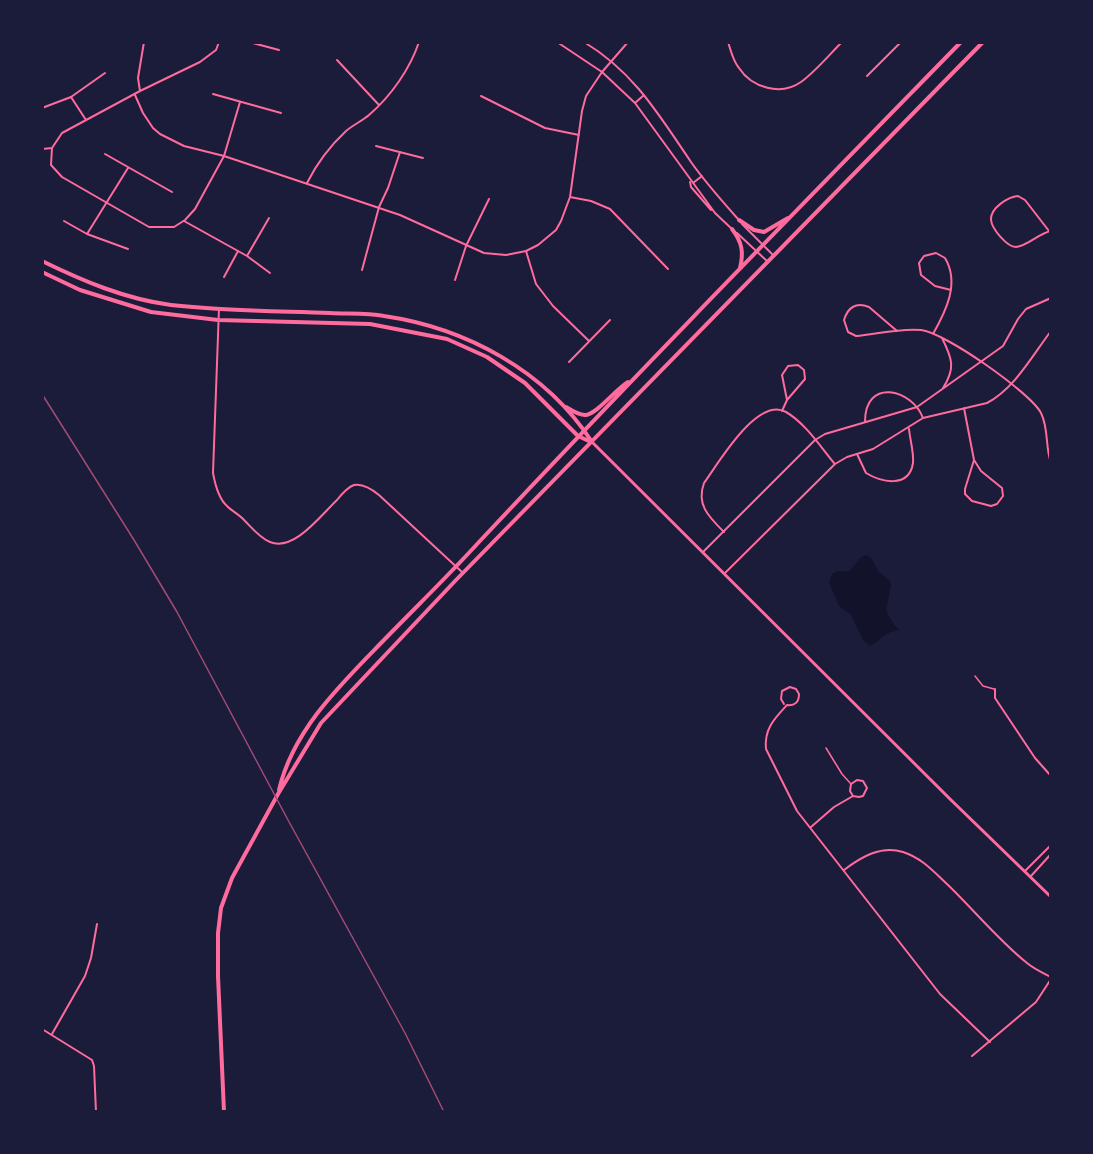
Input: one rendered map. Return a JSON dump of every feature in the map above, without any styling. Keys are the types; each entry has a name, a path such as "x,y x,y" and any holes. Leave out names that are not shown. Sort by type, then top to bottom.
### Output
{"main road":[{"path":"278,794 291,755 324,704 348,677 633,378 961,42"},
{"path":"224,1112 218,976 218,933 221,908 232,878 278,794 321,723 463,573 983,42"},
{"path":"739,220 754,230 764,232 795,213"},
{"path":"732,229 740,238 743,249 740,269"},
{"path":"42,261 123,295 170,305 383,315 450,332 520,368 566,407 592,442"},
{"path":"42,272 80,290 142,310 218,320 370,324 447,339 487,357 525,383 578,436 592,442"},
{"path":"566,407 580,414 591,413 614,391 633,378"}],"street":[{"path":"140,91 138,78 144,42"},
{"path":"219,42 216,50 200,62 68,130 58,138 52,148 51,165 62,177 149,227 174,227 184,221 195,209 224,156 240,102"},
{"path":"249,42 279,50"},
{"path":"306,183 317,164 330,149 347,131 379,105 396,86 408,67 419,42"},
{"path":"557,42 602,72 635,103 715,213"},
{"path":"584,42 611,61 644,94 702,176 739,220 774,256"},
{"path":"135,95 143,113 160,134 184,146 224,156 379,207 484,254 516,254 538,245 556,230 567,210 586,96 602,72 628,42"},
{"path":"728,42 736,63 747,78 760,86 776,89 799,83 842,42"},
{"path":"867,76 901,42"},
{"path":"337,60 379,105"},
{"path":"42,108 71,97 105,73"},
{"path":"213,94 281,113"},
{"path":"635,103 644,94"},
{"path":"480,96 545,128 579,135"},
{"path":"71,97 86,120"},
{"path":"376,146 423,158"},
{"path":"42,149 52,148"},
{"path":"363,270 379,207 388,189 400,152"},
{"path":"105,154 172,192"},
{"path":"87,234 128,168"},
{"path":"693,183 702,176"},
{"path":"690,179 691,187 706,207 768,262"},
{"path":"1018,196 1025,200 1050,231 1020,246 1012,246 1005,242 992,223 992,215 995,208 1009,198 1018,196"},
{"path":"570,197 591,201 610,209 668,269"},
{"path":"455,280 466,246 489,199"},
{"path":"247,256 269,218"},
{"path":"64,221 87,234 128,249"},
{"path":"184,221 247,256 270,273"},
{"path":"526,251 536,284 553,306 589,341"},
{"path":"224,277 238,252"},
{"path":"933,334 945,313 951,290 948,262 936,253 924,256 919,263 921,276 935,286 951,290"},
{"path":"703,552 815,440 825,434 917,407 1003,346 1026,309 1050,299"},
{"path":"897,332 864,305 859,304 851,308 844,320 848,332 856,336 920,330 942,338 982,362 1034,403 1041,413 1050,444 1051,463"},
{"path":"219,308 213,473 225,505 240,515 268,542 288,543 299,537 344,492 353,486 360,485 380,495 463,573"},
{"path":"570,362 610,320"},
{"path":"725,573 835,464 847,457 873,449 923,418 987,403 996,398 1011,385 1051,331"},
{"path":"942,338 952,361 950,378 942,391"},
{"path":"782,411 787,400 805,379 804,370 798,365 791,365 783,372 782,379 787,400"},
{"path":"865,422 867,404 880,393 897,394 917,407 923,418"},
{"path":"964,408 974,460 981,471 1002,488 1003,496 997,504 990,506 972,501 965,494 974,460"},
{"path":"724,532 704,509 701,496 704,483 738,436 753,420 769,412 782,411 793,418 835,464"},
{"path":"857,454 862,468 872,476 892,483 903,478 911,470 912,465 909,428"},
{"path":"592,442 1051,897"},
{"path":"784,704 781,699 782,691 790,687 796,689 799,694 797,701 793,705 787,705 772,721 765,739 766,749 797,811 940,994 990,1042"},
{"path":"995,689 995,698 1035,758 1051,776"},
{"path":"811,827 834,807 853,796 863,796 867,791 867,786 860,780 851,784 850,791 853,796"},
{"path":"1025,871 1051,846"},
{"path":"844,870 869,854 884,850 902,851 916,857 973,909 1029,966 1051,978 1036,1002 972,1056"},
{"path":"1031,876 1051,854"},
{"path":"52,1035 85,976 98,924"},
{"path":"42,1029 92,1059 96,1112"}],"lane":[{"path":"975,675 983,686 995,689"},
{"path":"826,748 851,784"}],"shaded area":[{"path":"866,555 871,558 879,572 891,584 886,611 900,630 887,634 870,646 863,640 851,615 839,606 829,582 832,574 837,571 850,571 860,558"}],"railway":[{"path":"42,394 177,612 405,1033 444,1112"}]}
